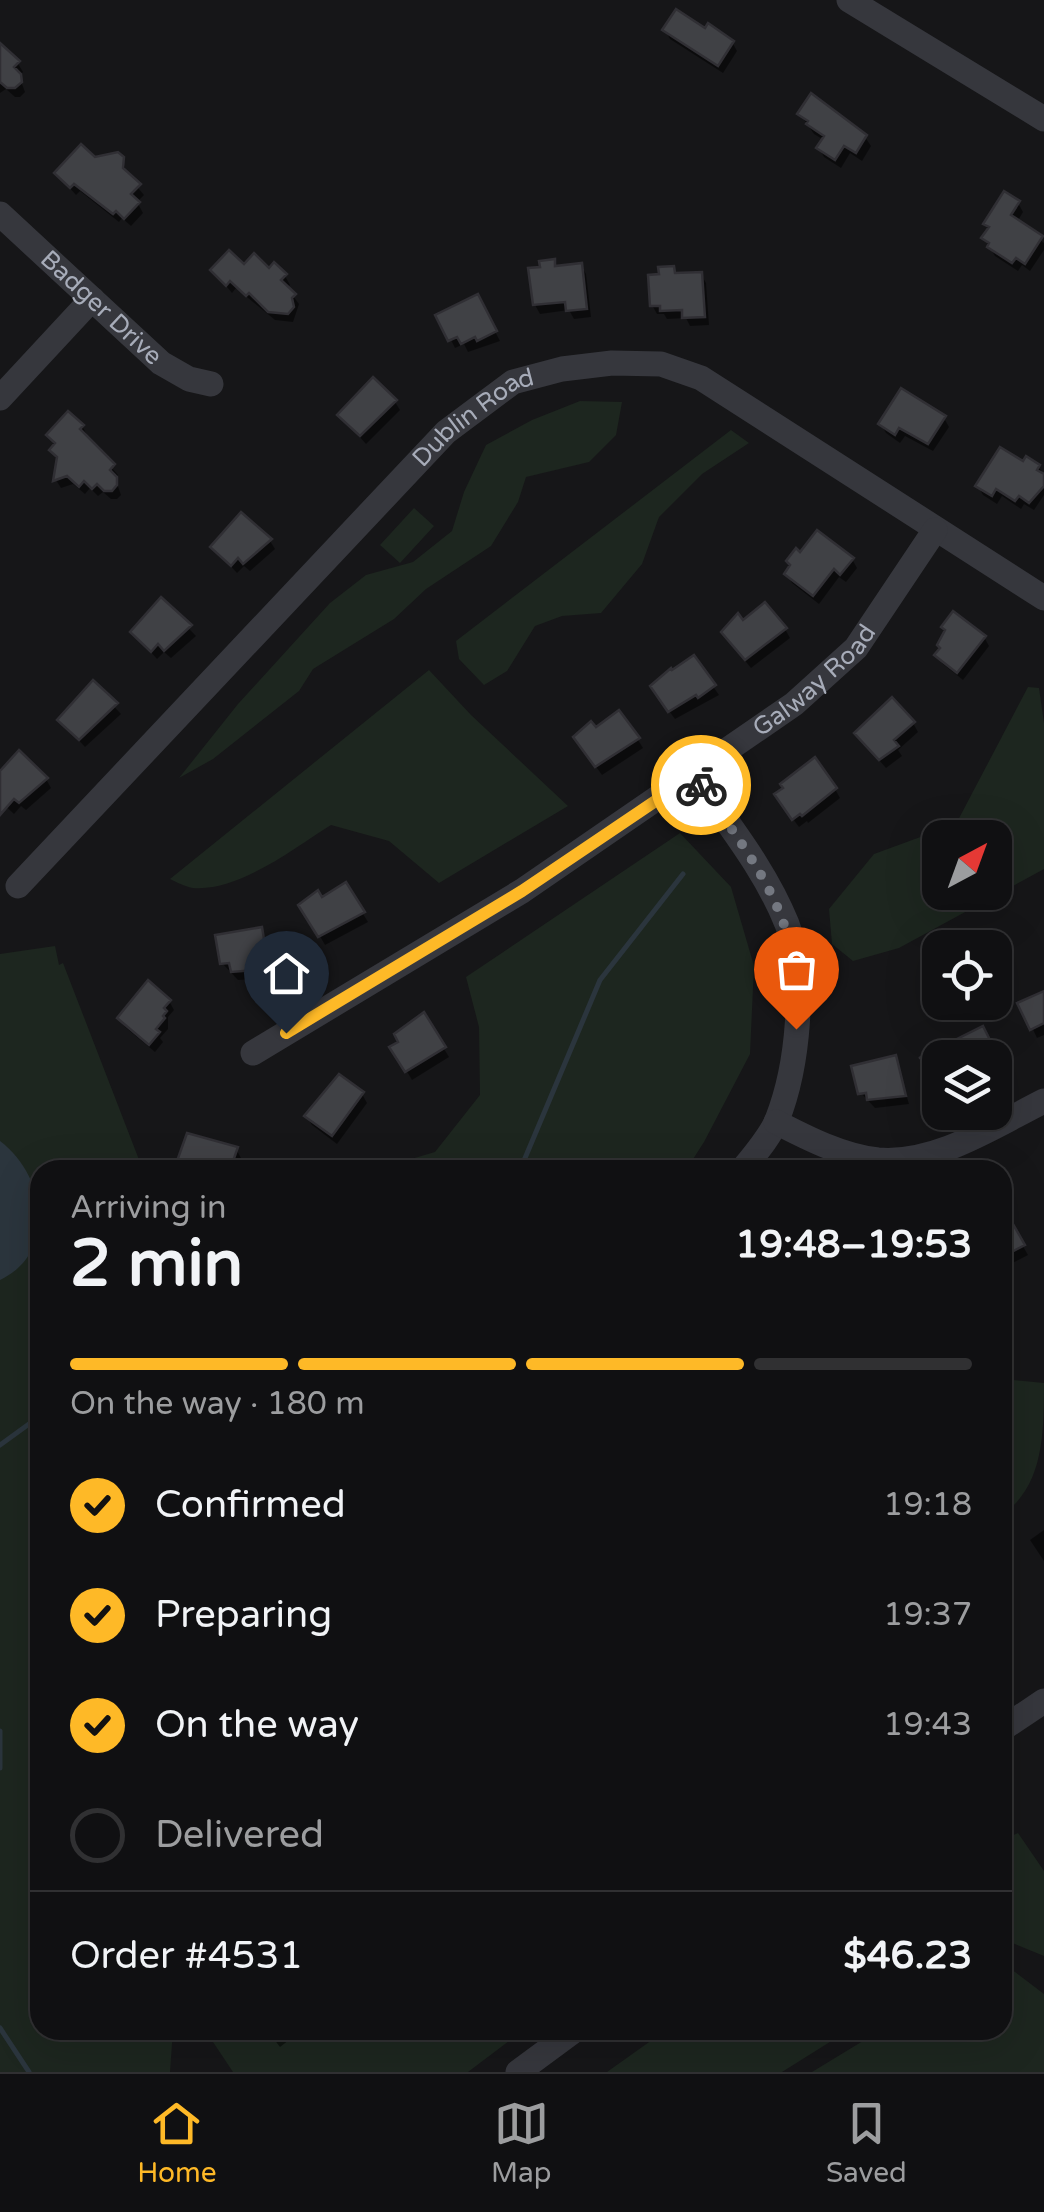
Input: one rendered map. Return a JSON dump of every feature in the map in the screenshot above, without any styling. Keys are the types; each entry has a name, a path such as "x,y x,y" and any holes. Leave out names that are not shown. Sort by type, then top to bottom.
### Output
{"street":[{"path":"849,0 1044,120"},
{"name":"Badger Drive","path":"0,214 162,363 189,379 211,384"},
{"path":"0,398 92,299"},
{"name":"Dublin Road","path":"18,886 446,432 513,382 562,370 612,364 661,364 701,378 1044,598"},
{"name":"Galway Road","path":"253,1053 522,891 794,704 856,648 935,530"},
{"path":"694,775 753,857 788,927 799,998 794,1060 776,1122 749,1160"},
{"path":"776,1122 846,1153 880,1160 938,1152 1044,1101"},
{"path":"1012,1722 1044,1701"},
{"path":"518,2072 561,2040"}],"shaded area":[{"path":"580,401 622,402 616,435 589,462 526,477 518,502 491,546 426,589 394,619 313,669 299,691 213,759 179,778 238,704 330,603 366,575 413,562 452,531 464,492 486,445 532,420"},
{"path":"731,430 749,443 702,474 659,517 642,564 601,613 562,616 535,626 507,671 484,685 459,659 456,641"},
{"path":"414,508 434,526 400,563 380,545"},
{"path":"429,670 568,806 439,883 389,841 331,825 265,867 229,883 193,888 170,879"},
{"path":"1028,687 1039,688 1044,723 1044,869 1012,886 1012,820 958,820"},
{"path":"680,833 731,887 754,966 750,1054 692,1160 408,1160 435,1152 480,1095 479,1027 466,977"},
{"path":"922,836 922,910 969,910 932,930 922,930 922,935 899,948 853,961 832,944 829,909 874,854"},
{"path":"55,946 59,965 63,963 139,1160 30,1160 30,2040 172,2040 170,2072 0,2072 0,954"},
{"path":"0,1141 16,1156 30,1179 30,1252 19,1267 0,1280"},
{"path":"1012,1380 1044,1383 1039,1456 1012,1506"},
{"path":"1018,1833 1044,1871 1044,1956 1012,1943 1012,1836"},
{"path":"1012,1970 1044,1994 1044,2072 812,2072 865,2040 1012,2040"},
{"path":"212,2040 509,2041 468,2072 233,2072"},
{"path":"652,2040 833,2040 782,2072 607,2072"}],"building":[{"path":"676,9 705,28 708,23 734,41 718,66 662,30"},
{"path":"0,43 20,61 14,67 22,82 15,88 0,82"},
{"path":"811,93 867,135 856,153 844,146 835,160 816,148 824,136 797,114"},
{"path":"81,144 95,157 118,152 124,157 123,168 141,184 131,194 140,202 124,219 74,184 70,188 54,173"},
{"path":"1004,191 1020,201 1011,215 1043,236 1025,264 1016,258 1012,263 987,247 989,243 981,238 989,227 983,224"},
{"path":"229,250 244,264 254,253 269,268 274,262 287,274 281,280 296,294 288,314 268,312 249,293 246,296 230,281 226,286 210,270"},
{"path":"555,259 555,266 582,263 587,309 566,311 565,302 533,305 528,268 540,267 539,261"},
{"path":"674,266 675,273 702,272 705,317 682,318 682,310 660,311 660,306 650,306 648,275 659,274 658,267"},
{"path":"478,294 497,331 477,341 475,337 461,344 457,337 448,341 435,315"},
{"path":"373,377 397,400 360,436 337,415"},
{"path":"901,388 946,416 928,444 899,428 895,435 878,424"},
{"path":"68,411 115,464 110,470 117,477 117,485 112,491 104,491 97,484 92,489 84,481 79,487 67,476 53,481 57,457 49,450 55,443 46,435"},
{"path":"1000,447 1023,461 1026,456 1040,465 1037,470 1044,474 1044,486 1029,503 1019,496 1015,501 996,489 992,496 975,486"},
{"path":"241,512 272,539 243,564 238,558 231,566 210,547"},
{"path":"817,530 854,558 840,575 834,569 813,596 784,574 790,565 786,561 796,548 800,552"},
{"path":"161,597 192,625 164,651 158,644 151,652 130,632"},
{"path":"765,602 787,628 745,660 721,632 738,613 743,620"},
{"path":"953,611 986,636 957,673 934,655 945,630 941,627"},
{"path":"694,655 716,685 668,712 650,686"},
{"path":"93,680 118,703 79,740 57,720"},
{"path":"892,697 915,722 894,740 899,746 879,760 854,733"},
{"path":"619,710 640,738 595,767 573,737 591,721 596,727"},
{"path":"19,750 48,778 19,803 14,799 0,815 0,771"},
{"path":"815,757 837,788 792,820 774,794 783,788 780,784"},
{"path":"346,882 365,912 318,937 298,905 318,890 322,897"},
{"path":"262,927 269,969 231,972 229,963 220,964 215,935"},
{"path":"148,980 171,1000 156,1029 160,1032 149,1045 117,1018"},
{"path":"1044,991 1044,1023 1030,1030 1017,1003"},
{"path":"424,1012 446,1047 405,1072 389,1047 398,1042 394,1034"},
{"path":"983,1026 990,1040 955,1040"},
{"path":"896,1055 906,1096 867,1100 866,1093 858,1094 851,1066"},
{"path":"339,1074 364,1092 332,1136 304,1116"},
{"path":"187,1133 238,1147 233,1160 177,1160"},
{"path":"1012,1222 1025,1245 1012,1252"}],"waterway":[{"path":"524,1160 600,980 683,874"},
{"path":"0,1445 30,1423"},
{"path":"0,1731 0,1768"},
{"path":"0,2028 29,2072"}],"way so far":[{"path":"701,785 753,857 788,927 799,998 796,1029"}],"route":[{"path":"286,1033 522,891 694,775 701,785"}]}
